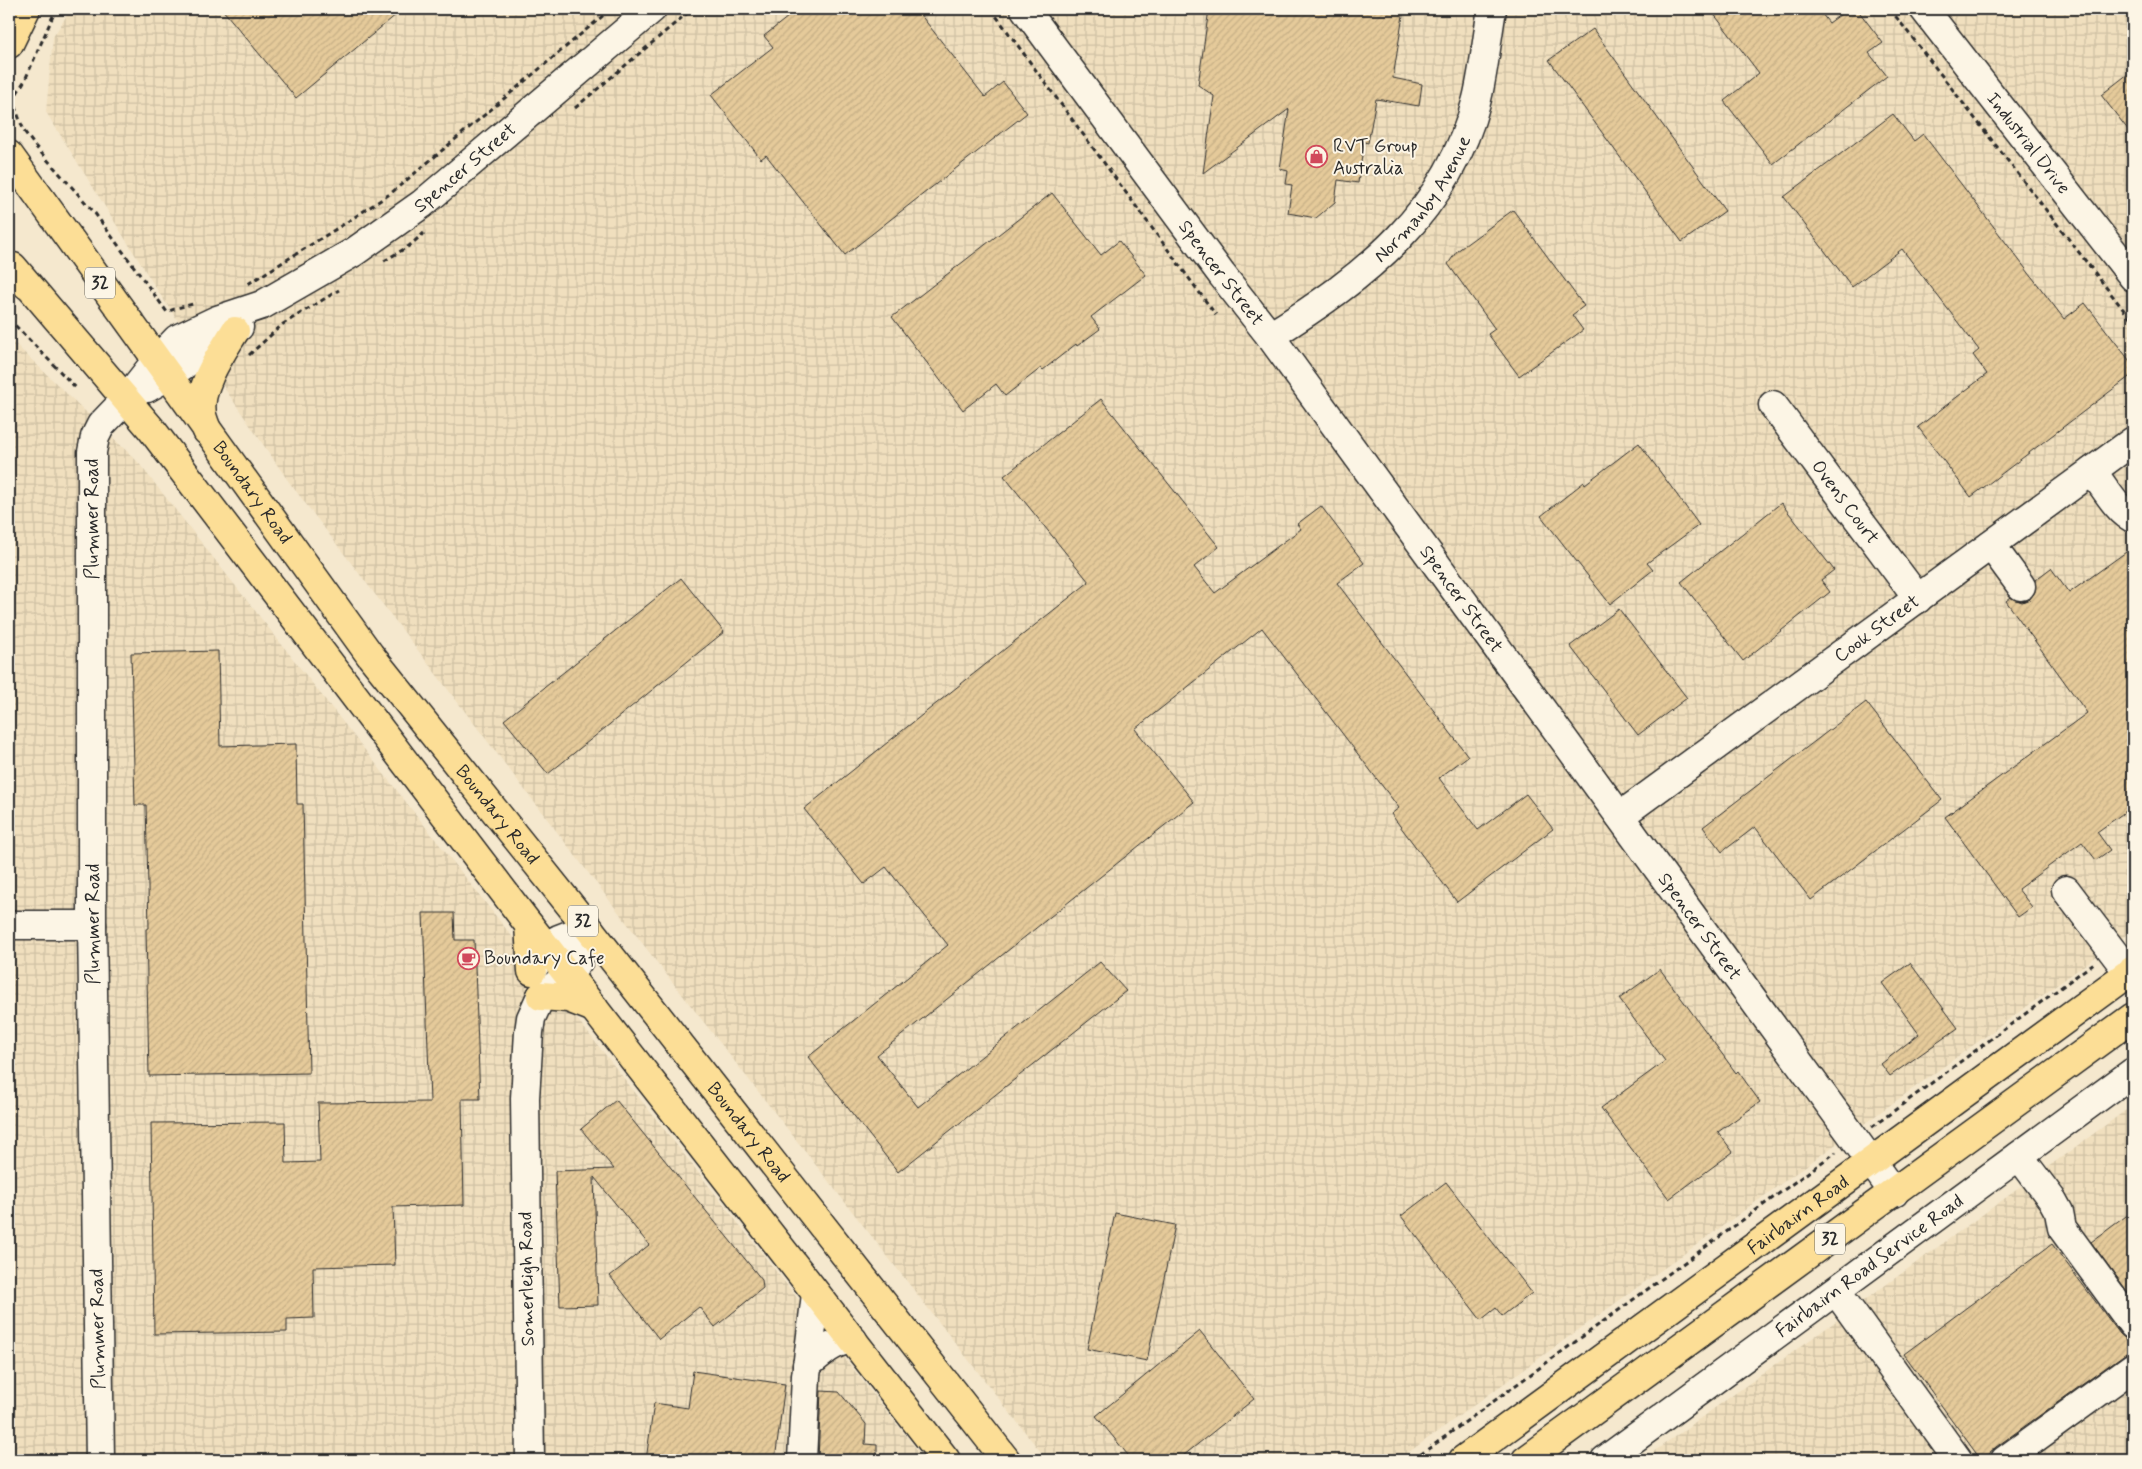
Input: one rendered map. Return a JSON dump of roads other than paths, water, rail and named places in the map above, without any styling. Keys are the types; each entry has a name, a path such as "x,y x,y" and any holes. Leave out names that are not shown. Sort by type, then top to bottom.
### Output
{"main road":[{"path":"9,44 26,9"},
{"name":"Boundary Road","path":"9,155 370,655 590,930 1006,1460"},
{"name":"32","path":"9,262 18,277 152,430 530,925 946,1460"},
{"path":"208,432 202,414 209,378 218,358 235,331"},
{"path":"530,925 536,984 594,1008"},
{"name":"Fairbairn Road","path":"1463,1460 2131,972"},
{"name":"Fairbairn Road","path":"1526,1460 2133,1017"}],"street":[{"name":"Spencer Street","path":"162,368 177,339 217,320 254,295 354,252 394,225 422,204 652,9"},
{"name":"Spencer Street","path":"1026,9 1216,268 1270,336 1894,1192"},
{"name":"Normanby Avenue","path":"1270,336 1349,283 1388,250 1416,219 1439,188 1459,149 1477,99 1492,9"},
{"name":"Industrial Drive","path":"1924,9 2133,278"},
{"name":"Spencer Street","path":"162,368 235,331 254,295"},
{"name":"Plummer Road","path":"100,1460 92,925 92,452 95,436 101,425 126,399 162,368"},
{"name":"Ovens Court","path":"1773,405 1918,599"},
{"name":"Cook Street","path":"1620,816 2133,441"},
{"path":"2092,471 2122,511 2133,518"},
{"path":"1991,545 2021,586"},
{"path":"2066,890 2112,951 2131,972"},
{"path":"9,925 92,925"},
{"path":"536,984 569,975 579,960 590,930"},
{"name":"Somerleigh Road","path":"530,1460 525,1098 519,1020 521,999 536,984 547,947 562,937 590,930"},
{"name":"Fairbairn Road Service Road","path":"1605,1460 2133,1072"},
{"path":"2019,1156 2053,1201 2059,1212 2062,1228 2133,1325"},
{"path":"1836,1291 1958,1460"},
{"path":"802,1460 807,1365 816,1294"},
{"path":"807,1365 836,1343 843,1340 853,1340"},
{"path":"2005,1460 2133,1367"}],"place":[{"name":"RVT Group Australia","path":"1317,157"},
{"name":"Boundary Cafe","path":"468,958"}]}
